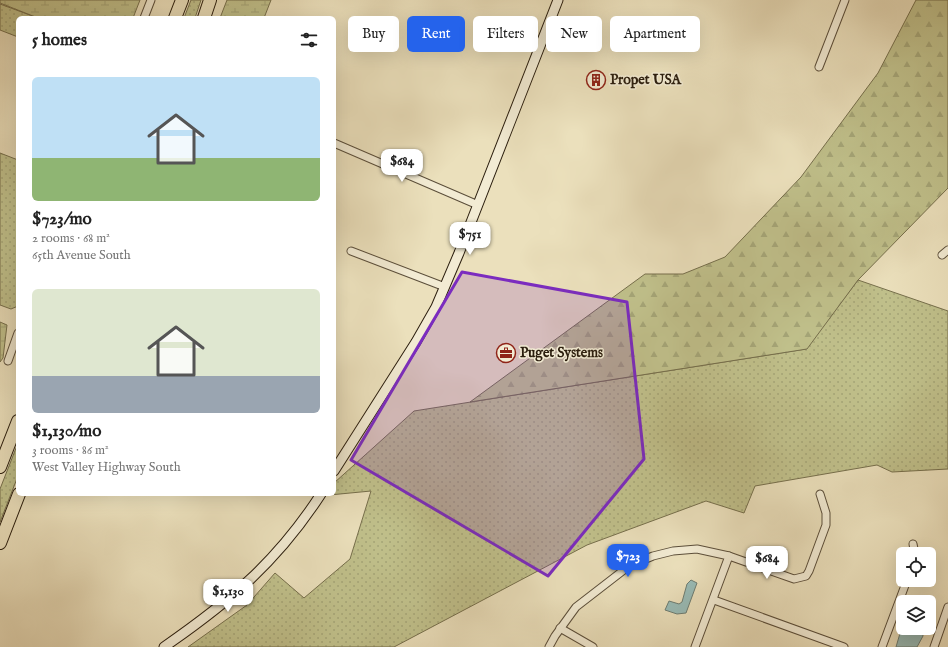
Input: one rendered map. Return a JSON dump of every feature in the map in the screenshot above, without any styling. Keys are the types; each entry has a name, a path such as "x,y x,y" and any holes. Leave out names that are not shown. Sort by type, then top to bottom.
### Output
{"highway":[{"path":"176,16 182,0"},
{"path":"205,16 210,0"},
{"path":"0,467 16,426"},
{"path":"0,543 18,496"}],"main road":[{"path":"337,459 416,342 445,287 558,0"},
{"path":"164,647 228,601 249,582 286,542 320,496"}],"street":[{"path":"145,16 151,0"},
{"path":"819,67 845,0"},
{"path":"336,144 478,204"},
{"path":"942,255 948,250"},
{"path":"351,251 445,287"},
{"path":"8,361 16,339"},
{"path":"549,647 560,628 576,607 629,566 653,556 697,549 729,556 794,579 806,576 809,572 826,525 826,513 820,494"},
{"path":"695,647 714,600 729,556"},
{"path":"882,647 904,587"},
{"path":"714,600 829,644 843,647"},
{"path":"934,647 945,625 948,607"},
{"path":"560,628 593,647"}],"highlighted area":[{"path":"462,272 627,302 644,459 548,576 351,460"}],"green space":[{"path":"0,0 140,0 134,16 33,16 0,3"},
{"path":"191,0 201,0 196,16 185,16"},
{"path":"227,0 271,0 265,16 221,16"},
{"path":"916,0 948,0 948,188 858,280 807,349 470,402 645,274 683,274 725,257 801,177 878,73"},
{"path":"0,4 33,16 16,16 16,36 0,30"},
{"path":"0,153 16,159 16,307 11,309 0,305"},
{"path":"858,280 948,311 948,469 892,472 877,465 755,486 744,513 706,501 587,545 394,647 188,647 247,605 275,573 304,598 350,559 371,491 336,494 336,481 414,411 806,349"},
{"path":"0,322 7,325 3,358 0,362"},
{"path":"16,448 16,481 0,522 0,489"}],"water":[{"path":"691,580 697,583 686,613 677,614 665,610 669,601 679,604 682,602 687,584"},
{"path":"900,635 923,635 917,647 896,647"}],"place":[{"name":"Propet USA","path":"596,80"},
{"name":"Puget Systems","path":"506,353"}]}
